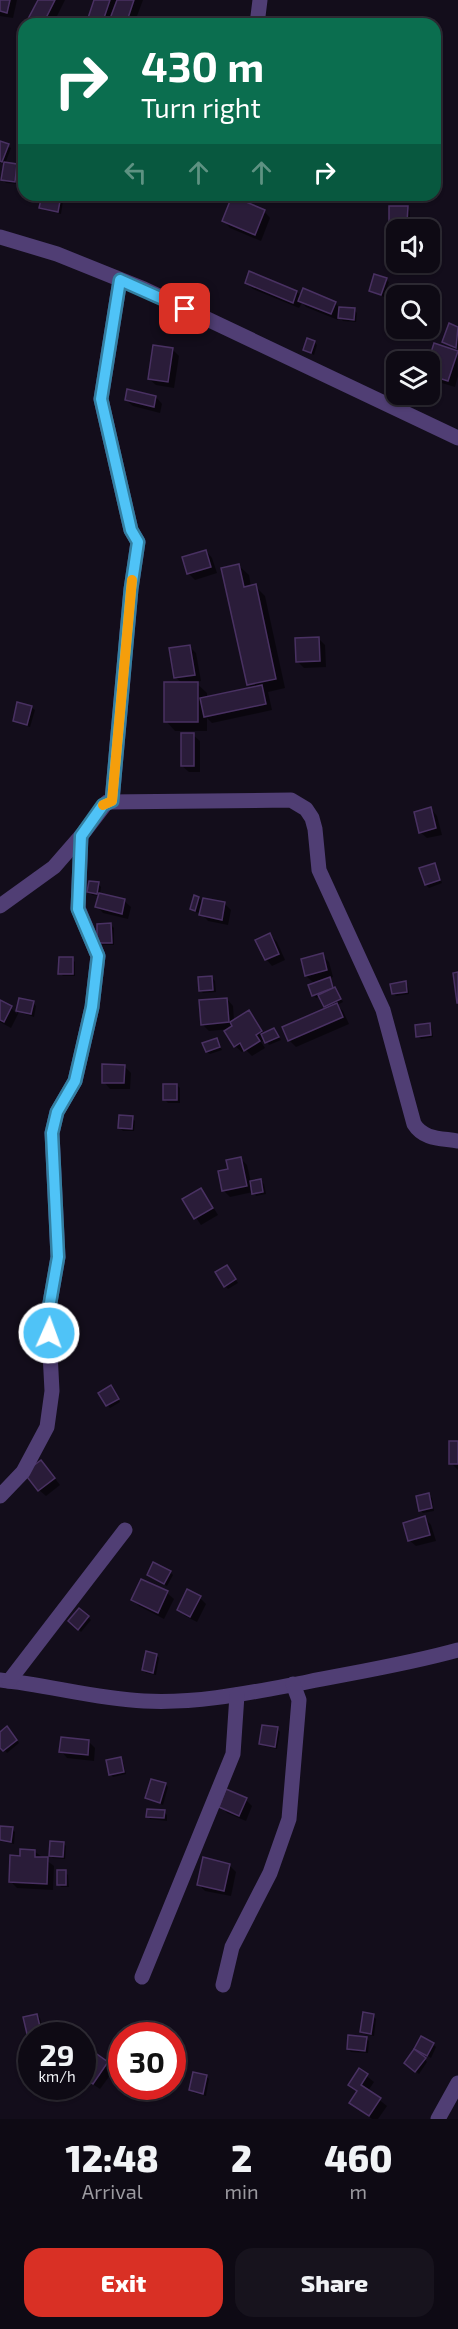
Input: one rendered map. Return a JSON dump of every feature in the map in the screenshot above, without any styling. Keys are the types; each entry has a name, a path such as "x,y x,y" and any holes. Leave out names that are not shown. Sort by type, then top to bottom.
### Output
{"street":[{"path":"258,18 260,0"},
{"path":"0,237 57,254 120,280 458,438"},
{"path":"112,801 131,589 138,542 131,530 101,399 120,280"},
{"path":"0,906 54,867 81,836 103,805 112,801 291,800 306,809 315,829 319,870 383,1010 414,1124 419,1132 428,1137 458,1141"},
{"path":"0,1496 23,1472 47,1427 52,1391 48,1314 58,1257 52,1133 57,1112 75,1081 92,1007 98,956 78,909 81,836"},
{"path":"5,1681 126,1530"},
{"path":"5,1681 143,1701 187,1701 237,1695 420,1660 458,1650"},
{"path":"223,1985 232,1947 270,1873 289,1819 299,1700 293,1684"},
{"path":"142,1977 233,1754 237,1695"},
{"path":"438,2119 458,2083"}],"building":[{"path":"0,0 10,0 7,13 0,11"},
{"path":"38,0 55,0 46,18 29,18"},
{"path":"94,0 110,0 104,18 88,18"},
{"path":"117,0 134,0 128,18 110,18"},
{"path":"0,141 9,144 2,162 0,161"},
{"path":"4,162 17,164 15,182 1,180"},
{"path":"41,201 60,201 58,212 39,208"},
{"path":"230,201 244,201 265,210 255,235 222,221"},
{"path":"389,206 408,206 407,219 389,219"},
{"path":"249,271 297,291 293,303 245,283"},
{"path":"374,274 387,278 381,295 369,291"},
{"path":"303,288 336,302 331,314 298,301"},
{"path":"339,307 355,308 354,320 338,318"},
{"path":"449,323 458,327 456,348 442,342"},
{"path":"307,338 315,341 311,353 303,350"},
{"path":"434,343 458,351 448,381 440,378 440,351 431,351"},
{"path":"153,345 173,348 168,382 148,379"},
{"path":"127,389 156,396 154,407 125,400"},
{"path":"206,550 211,567 187,574 182,557"},
{"path":"239,564 244,587 256,584 276,679 247,685 221,568"},
{"path":"319,637 320,661 296,662 295,638"},
{"path":"190,645 195,675 174,678 169,648"},
{"path":"164,682 198,682 198,722 164,722"},
{"path":"262,685 266,704 204,717 200,698"},
{"path":"17,702 32,706 27,725 13,721"},
{"path":"181,733 194,733 194,766 181,766"},
{"path":"431,807 436,828 419,833 414,812"},
{"path":"435,863 440,880 425,885 419,868"},
{"path":"89,881 99,882 97,894 87,892"},
{"path":"99,893 125,899 122,914 95,907"},
{"path":"194,895 199,897 195,911 190,909"},
{"path":"203,898 225,902 222,920 199,915"},
{"path":"111,923 112,943 97,943 97,924"},
{"path":"270,933 279,954 265,960 255,940"},
{"path":"323,953 327,970 305,976 301,959"},
{"path":"59,957 73,957 73,974 58,974"},
{"path":"458,972 458,1003 457,1003 453,973"},
{"path":"212,976 213,990 199,991 198,977"},
{"path":"330,977 333,988 312,996 308,985"},
{"path":"406,981 407,992 392,994 390,984"},
{"path":"335,987 341,999 324,1007 318,995"},
{"path":"19,998 34,1001 31,1014 16,1011"},
{"path":"227,998 229,1022 201,1025 199,1000"},
{"path":"0,1000 12,1006 4,1022 0,1020"},
{"path":"337,1003 343,1017 288,1041 282,1027"},
{"path":"249,1010 262,1031 256,1035 260,1041 244,1051 240,1043 234,1047 224,1031 232,1026 230,1022"},
{"path":"430,1023 431,1035 416,1037 415,1025"},
{"path":"274,1028 279,1037 265,1043 261,1034"},
{"path":"217,1038 220,1047 206,1052 202,1043"},
{"path":"102,1064 125,1065 124,1083 102,1083"},
{"path":"163,1084 177,1084 177,1100 163,1100"},
{"path":"119,1115 133,1116 132,1129 118,1128"},
{"path":"241,1157 247,1186 222,1191 218,1171 228,1169 226,1160"},
{"path":"261,1179 263,1192 252,1194 250,1181"},
{"path":"201,1188 213,1208 194,1219 182,1199"},
{"path":"227,1265 236,1279 224,1287 215,1272"},
{"path":"111,1385 119,1399 106,1406 98,1393"},
{"path":"449,1441 458,1441 458,1464 449,1464"},
{"path":"41,1460 55,1478 38,1491 24,1473"},
{"path":"429,1493 432,1508 419,1511 416,1496"},
{"path":"425,1516 430,1535 408,1541 403,1523"},
{"path":"153,1562 171,1571 164,1584 147,1575"},
{"path":"141,1579 168,1591 158,1613 131,1600"},
{"path":"187,1589 201,1596 190,1617 177,1610"},
{"path":"79,1608 89,1616 78,1630 68,1621"},
{"path":"146,1651 157,1654 153,1673 142,1670"},
{"path":"262,1725 278,1727 275,1747 259,1744"},
{"path":"7,1726 17,1740 3,1751 0,1748 0,1732"},
{"path":"61,1737 89,1740 88,1755 59,1752"},
{"path":"121,1757 124,1772 109,1775 106,1760"},
{"path":"151,1779 166,1783 160,1803 145,1798"},
{"path":"226,1789 247,1798 239,1816 219,1807"},
{"path":"147,1809 165,1810 164,1818 146,1817"},
{"path":"0,1826 13,1827 11,1842 0,1840"},
{"path":"50,1841 64,1842 63,1857 49,1856"},
{"path":"20,1849 35,1850 35,1857 48,1857 47,1884 9,1882 10,1855 20,1856"},
{"path":"203,1857 230,1864 224,1891 197,1885"},
{"path":"57,1870 66,1870 66,1885 57,1885"},
{"path":"363,2012 374,2014 371,2034 360,2032"},
{"path":"37,2014 39,2022 24,2022 23,2017"},
{"path":"348,2035 367,2037 365,2051 347,2049"},
{"path":"421,2036 434,2043 427,2056 414,2049"},
{"path":"414,2049 426,2058 415,2072 404,2063"},
{"path":"96,2054 108,2062 96,2080"},
{"path":"359,2068 368,2074 361,2085 381,2098 369,2116 349,2103 357,2091 348,2085"},
{"path":"193,2072 207,2075 203,2094 189,2090"}],"slow traffic":[{"path":"103,805 112,801 132,580"}],"route":[{"path":"49,1333 48,1314 58,1257 52,1133 57,1112 75,1081 92,1007 98,956 78,909 81,836 103,805 112,801 131,589 138,542 131,530 101,399 120,280 185,309"}]}
